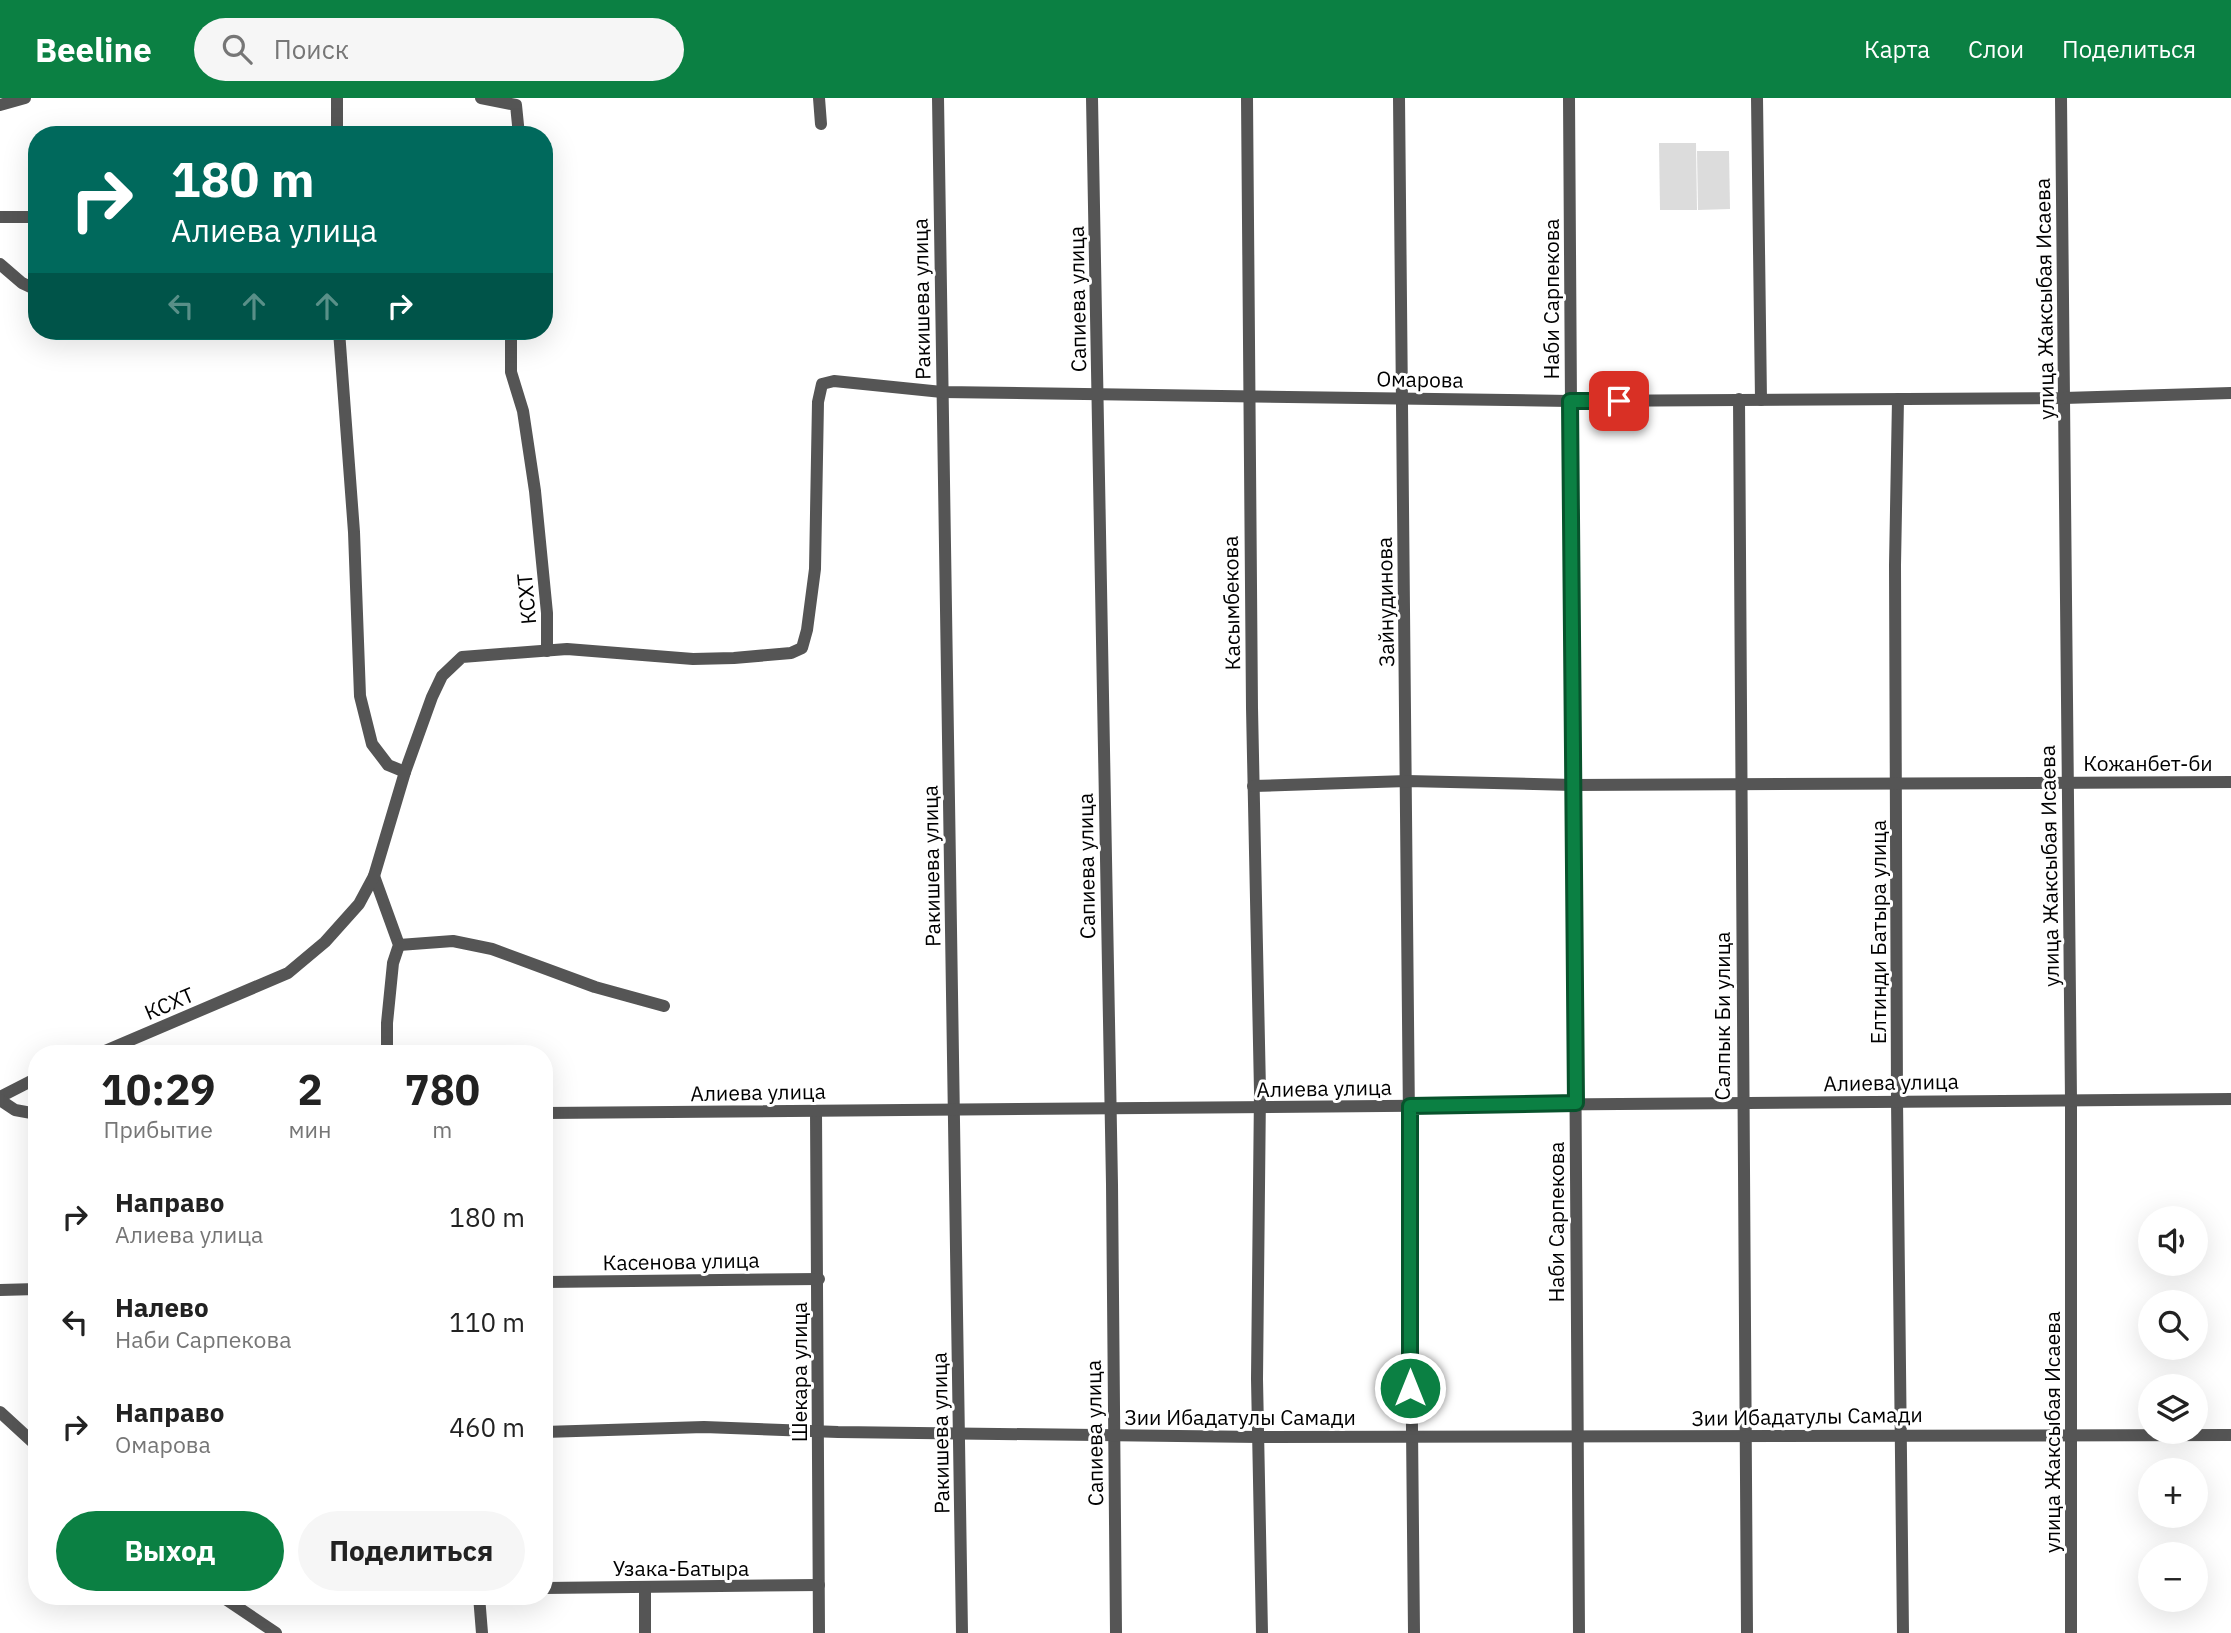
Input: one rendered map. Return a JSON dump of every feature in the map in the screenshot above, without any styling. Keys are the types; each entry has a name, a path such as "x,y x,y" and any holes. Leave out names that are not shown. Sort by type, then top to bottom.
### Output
{"street":[{"path":"0,105 26,98"},
{"path":"337,98 337,126"},
{"path":"481,98 516,105 518,126"},
{"path":"819,98 821,124"},
{"name":"Ракишева улица","path":"938,98 962,1633"},
{"name":"Сапиева улица","path":"1092,98 1110,1110 1116,1633"},
{"name":"Касымбекова","path":"1247,98 1262,1633"},
{"name":"Зайнудинова","path":"1399,98 1414,1633"},
{"name":"Наби Сарпекова","path":"1569,98 1579,1633"},
{"path":"1757,98 1761,400"},
{"name":"улица Жаксыбая Исаева","path":"2061,98 2071,1100 2071,1633"},
{"path":"0,217 28,218"},
{"path":"0,264 28,286"},
{"path":"340,340 354,532 360,696 372,744 388,765 405,772"},
{"name":"КСХТ","path":"119,1045 288,973 302,964 359,904 374,876 405,772 442,676 462,657 547,651 547,613 535,491 523,411 511,372 511,340"},
{"name":"Омарова","path":"547,651 629,653 693,659 768,655 802,648 815,569 818,402 822,384 834,381 942,392 1570,401 2064,398 2231,393"},
{"name":"Елтинди Батыра улица","path":"1898,399 1895,565 1898,782 1897,1100 1903,1633"},
{"name":"Салпык Би улица","path":"1739,400 1747,1633"},
{"name":"Кожанбет-би","path":"1253,786 1407,781 1573,785 2231,782"},
{"path":"374,876 399,945 393,962 387,1045"},
{"path":"399,945 453,941 492,949 595,987 664,1006"},
{"path":"28,1083 0,1098 15,1110 28,1112"},
{"name":"Алиева улица","path":"553,1113 2231,1099"},
{"name":"Шекара улица","path":"816,1111 819,1633"},
{"name":"Касенова улица","path":"553,1282 819,1279"},
{"path":"0,1290 28,1289"},
{"path":"0,1412 28,1437"},
{"name":"Зии Ибадатулы Самади","path":"553,1432 704,1427 818,1432 1259,1437 1747,1437 1902,1433 2231,1435"},
{"name":"Узака-Батыра","path":"553,1588 819,1585"},
{"path":"645,1588 645,1633"},
{"path":"236,1605 276,1633"},
{"path":"480,1605 482,1633"}],"shaded area":[{"path":"1659,143 1696,143 1697,210 1660,210"},
{"path":"1697,151 1729,151 1730,209 1698,210"}],"route":[{"path":"1410,1388 1410,1106 1576,1103 1570,401 1619,401"}]}
